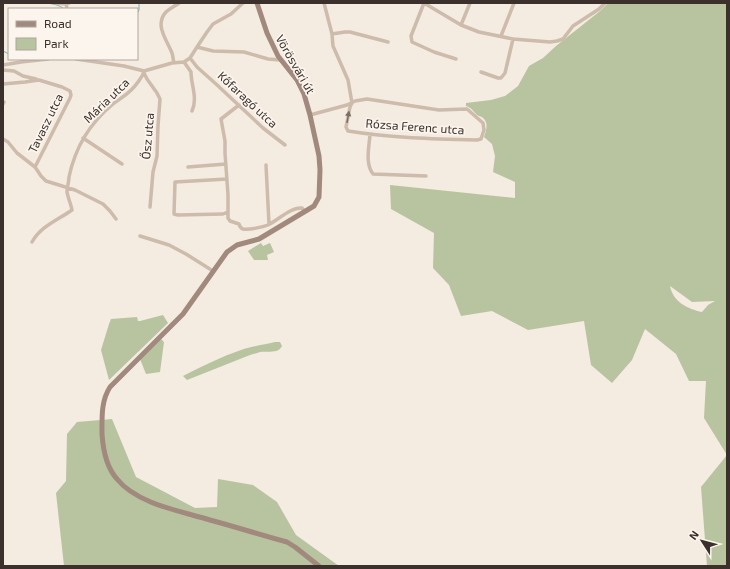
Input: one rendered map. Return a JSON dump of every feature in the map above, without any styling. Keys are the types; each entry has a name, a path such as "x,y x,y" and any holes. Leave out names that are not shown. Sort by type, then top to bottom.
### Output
{"main road":[{"name":"Vörösvári út","path":"257,3 267,33 280,60 299,84 304,94 319,156 320,182 318,200 314,206 260,239 237,245 224,255 183,314 110,386 106,393 103,405 103,446 109,467 116,479 125,488 138,496 176,510 287,542 319,566"}],"street":[{"path":"56,3 67,3"},
{"path":"174,62 172,53 162,32 161,23 166,12 179,3"},
{"path":"84,60 124,66 144,71 174,62 184,62 190,58 213,24 231,14 243,3"},
{"path":"456,59 434,52 412,42 411,36 424,3 461,25 478,32 513,39 550,42 557,42 563,39 573,26 605,3"},
{"path":"461,25 470,3"},
{"path":"501,36 514,3"},
{"path":"310,115 352,103 348,80 334,46 326,4"},
{"path":"332,34 350,32 388,42"},
{"path":"481,72 498,78 503,76 513,39"},
{"path":"198,47 212,51 244,52 268,59 280,60"},
{"name":"Kőfaragó utca","path":"190,58 197,67 263,128 285,145"},
{"path":"3,65 39,60"},
{"path":"184,62 191,72 192,87 195,93 192,110"},
{"path":"191,72 197,67"},
{"name":"Tavasz utca","path":"3,70 14,71 23,76 67,88 71,93 70,98 35,167"},
{"name":"Mária utca","path":"67,188 73,163 83,138 106,110 135,87 143,76 144,71"},
{"name":"Ősz utca","path":"144,71 147,79 160,99 157,133 157,156 153,172 150,207"},
{"path":"3,84 40,80"},
{"name":"Rózsa Ferenc utca","path":"367,99 439,110 466,109 483,123 484,130 481,139 477,140 424,139 370,135 348,131 346,127 350,107 355,101 367,99"},
{"path":"239,105 221,118 225,140 229,220 239,224 242,229 256,228 269,224 280,216 297,208 302,208 305,212"},
{"path":"370,135 369,160 370,169 373,174 426,176"},
{"path":"83,138 92,142 122,164"},
{"path":"3,139 8,142 17,153 35,167 46,181 81,193 103,204 116,220"},
{"path":"188,167 226,164"},
{"path":"266,164 269,224"},
{"path":"227,179 175,182 174,214 223,214 228,212"},
{"path":"32,242 34,237 40,231 72,210 67,188"},
{"path":"140,236 169,245 213,271"}],"green space":[{"path":"608,3 727,3 727,455 704,418 706,381 689,381 676,354 645,329 632,360 612,383 591,365 584,321 528,330 492,311 461,316 449,285 433,268 434,233 391,209 390,185 515,198 515,182 493,172 495,156 492,144 484,137 486,132 485,120 466,106 466,103 491,100 505,96 518,86 529,66 543,58","holes":["670,286 692,302 715,301 708,305 702,312 697,311 682,304 674,296"]},
{"path":"261,243 263,246 270,243 274,252 267,255 268,260 254,260 248,251"},
{"path":"163,315 168,323 109,380 101,350 111,319 137,317 138,321 140,321"},
{"path":"161,339 164,342 160,372 146,374 140,359"},
{"path":"280,342 282,346 280,349 272,352 260,352 250,355 187,380 183,376 249,347"},
{"path":"112,419 136,477 195,508 217,507 218,479 253,485 277,502 296,535 339,566 64,566 56,493 66,481 67,434 77,422"},
{"path":"727,455 727,566 707,566 701,487"}],"waterway":[{"path":"47,3 62,8"},
{"path":"138,12 139,3"},
{"path":"3,51 8,54"}]}
